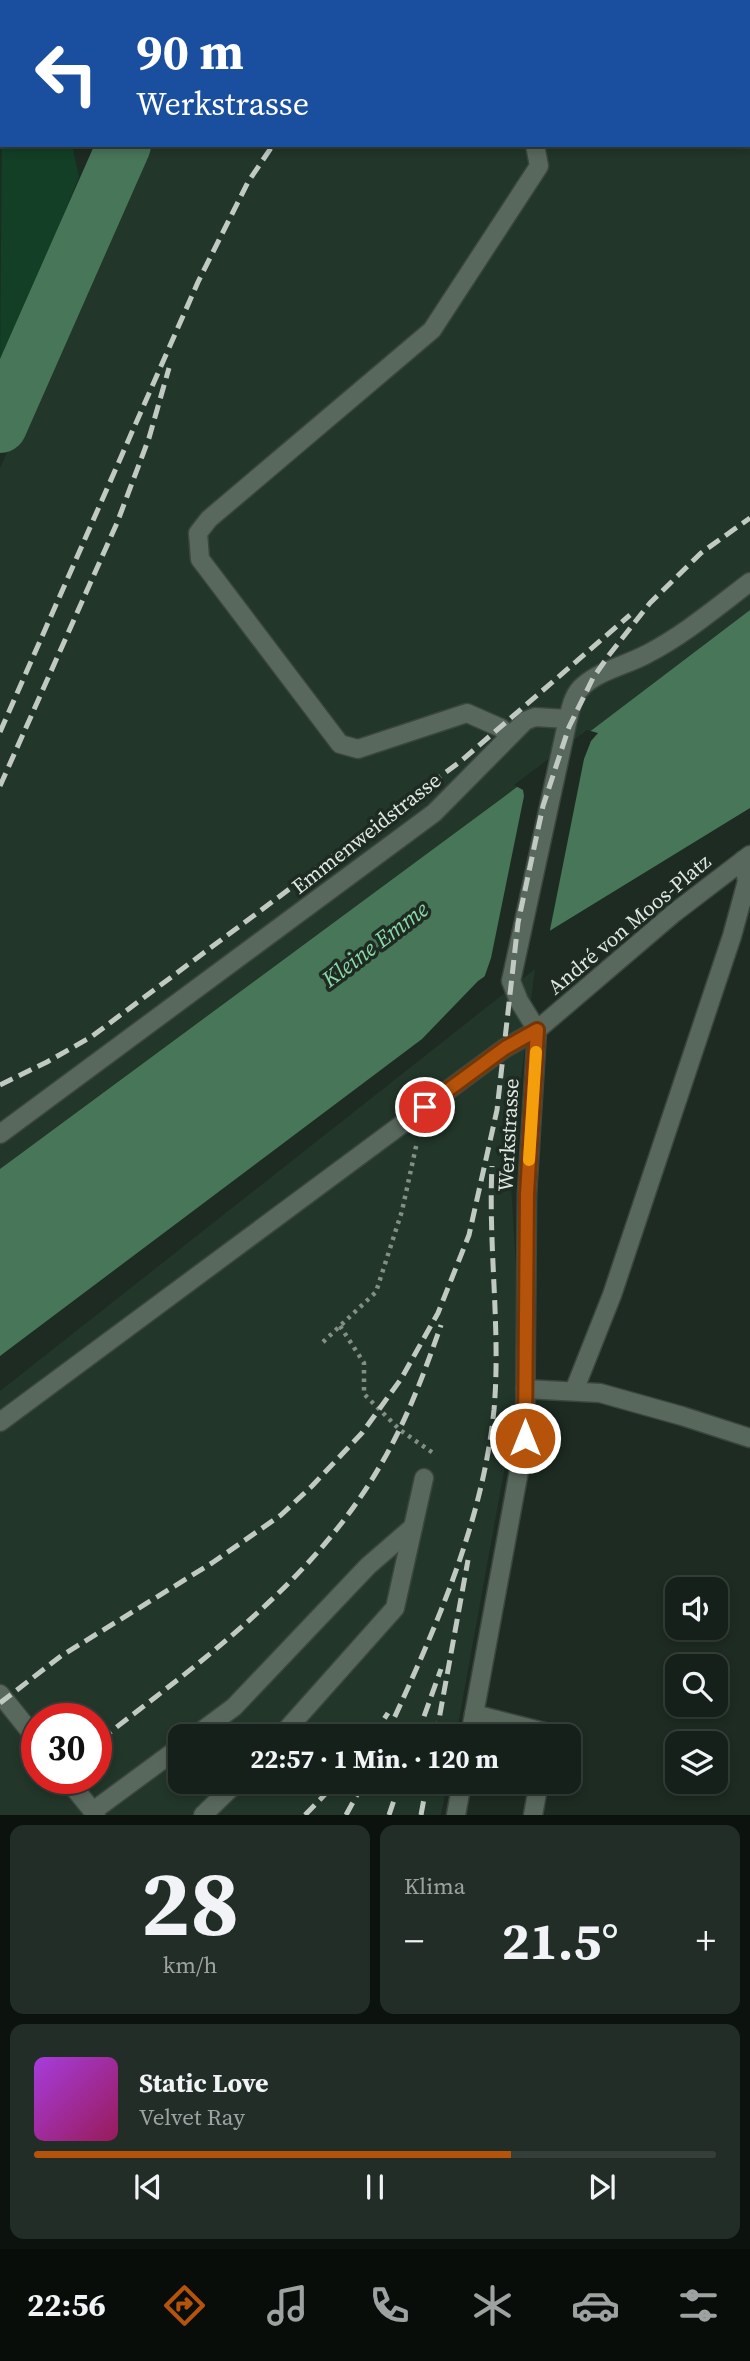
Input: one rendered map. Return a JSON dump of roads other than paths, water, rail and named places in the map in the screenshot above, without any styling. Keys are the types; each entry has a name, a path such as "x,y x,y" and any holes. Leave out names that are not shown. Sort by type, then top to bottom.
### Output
{"street":[{"path":"510,736 500,728 467,713 358,749 340,744 200,559 198,533 209,519 432,330 538,166 536,147"},
{"path":"537,1030 511,981 576,693 593,678 648,654 667,642 750,582"},
{"name":"Emmenweidstrasse","path":"0,1134 435,813 525,721 535,717 568,719"},
{"path":"575,1391 612,1295 732,936 747,881 747,857"},
{"name":"André von Moos-Platz","path":"537,1030 674,913 747,857"},
{"name":"Werkstrasse","path":"0,1422 505,1048 537,1030"},
{"name":"Werkstrasse","path":"472,1724 525,1438 527,1194 537,1030"},
{"path":"525,1389 600,1393 750,1438"},
{"path":"292,1724 396,1608 424,1478"},
{"path":"211,1724 234,1707 369,1566 413,1527"},
{"path":"0,1694 21,1720"},
{"path":"474,1714 513,1724"},
{"path":"79,1794 94,1813 168,1756"},
{"path":"203,1815 225,1794"},
{"path":"456,1815 460,1794"},
{"path":"533,1815 537,1794"}],"water":[{"name":"Kleine Emme","path":"750,610 750,808 551,930 478,981 422,1039 0,1356 0,1169 501,799"}],"waterway":[{"path":"0,426 123,147"}],"railway":[{"path":"0,732 198,282 248,182 272,147"},
{"path":"0,786 117,523 149,438 169,368"},
{"path":"0,1703 61,1656 212,1563 281,1515 362,1433 401,1379 438,1313 469,1235 497,1110 518,923 543,806 569,727 593,678 650,603 701,553 750,518"},
{"path":"0,1085 91,1037 461,761 630,615"},
{"path":"391,1724 454,1578 479,1496 488,1453 496,1380 492,1166"},
{"path":"112,1731 254,1616 323,1546 353,1508 380,1466 414,1397 441,1325"},
{"path":"438,1724 468,1560"},
{"path":"421,1724 441,1669"},
{"path":"381,1724 388,1713"},
{"path":"305,1815 325,1794"},
{"path":"346,1815 357,1794"},
{"path":"389,1815 396,1794"},
{"path":"421,1815 425,1794"}]}
